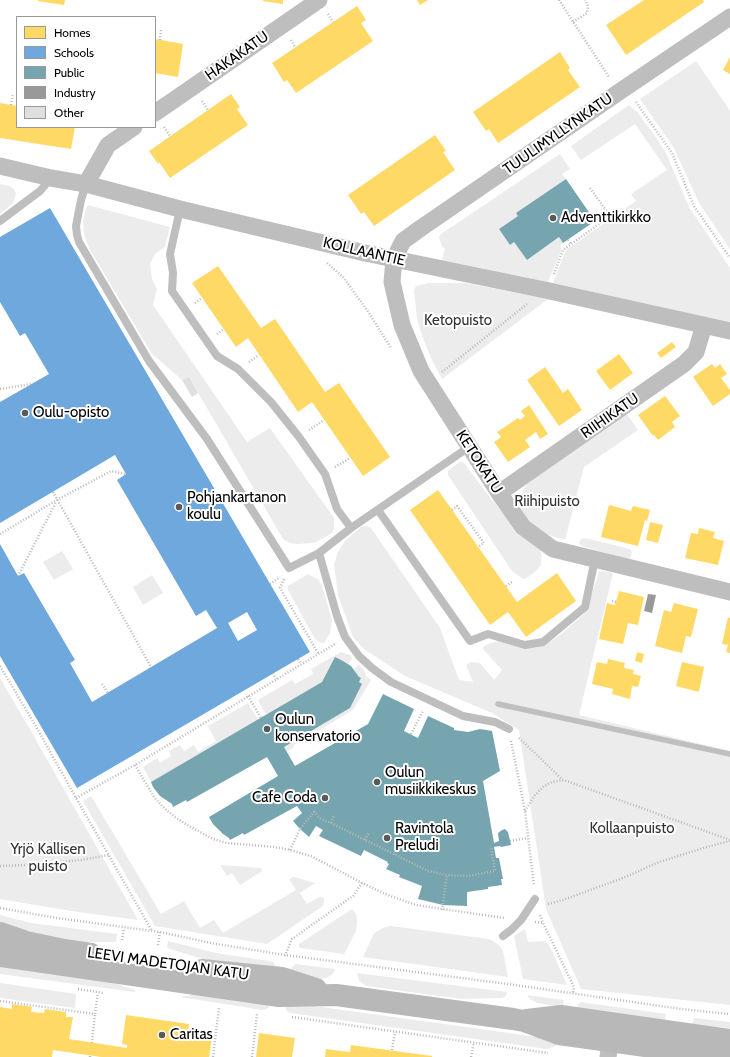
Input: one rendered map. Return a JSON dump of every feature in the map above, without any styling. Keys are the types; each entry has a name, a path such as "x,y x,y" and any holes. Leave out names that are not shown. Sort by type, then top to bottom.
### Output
{"street":[{"name":"HAKAKATU","path":"159,119 323,6"},
{"name":"TUULIMYLLYNKATU","path":"394,259 403,241 415,232 730,17"},
{"path":"86,184 108,146 133,128"},
{"name":"KOLLAANTIE","path":"0,166 51,178 86,184 180,209 394,259 546,290 730,331"},
{"name":"KETOKATU","path":"394,259 392,282 402,325 421,371 499,493 523,527 553,549 730,592"},
{"name":"RIIHIKATU","path":"499,493 684,364 696,352 704,325"},
{"name":"LEEVI MADETOJAN KATU","path":"0,933 26,942 64,950 212,972 282,978 336,995"},
{"name":"LEEVI MADETOJAN KATU","path":"0,956 279,996 336,995 524,1021 559,1034 635,1043 723,1057"},
{"name":"LEEVI MADETOJAN KATU","path":"635,1043 730,1040"}],"lane":[{"path":"0,221 40,191 51,178"},
{"path":"86,184 76,226 79,242 149,361 207,439 289,568 319,552 351,528 469,447"},
{"path":"180,209 170,254 173,273 172,291 217,356 238,369 271,402 299,437 325,474 337,509 351,528"},
{"path":"378,510 470,641 488,634 525,645 543,642 585,607 595,559"},
{"path":"319,552 337,616 345,637 359,656 391,682 463,716 495,722 509,729"},
{"path":"503,936 521,920 536,903"}],"path":[{"path":"559,0 611,81"},
{"path":"573,22 587,13 588,6 585,0"},
{"path":"323,6 333,22"},
{"path":"160,40 161,29"},
{"path":"289,38 295,47"},
{"path":"11,105 13,94"},
{"path":"200,99 208,110"},
{"path":"634,100 672,153 694,206 730,258"},
{"path":"159,119 170,136"},
{"path":"437,376 546,290 551,282 563,250 610,216 590,188"},
{"path":"568,240 571,244"},
{"path":"326,262 342,277 367,310 393,352"},
{"path":"0,389 31,384"},
{"path":"0,534 57,500 111,471 126,474"},
{"path":"53,492 151,668"},
{"path":"18,576 57,500"},
{"path":"452,510 457,506 484,544 478,547"},
{"path":"289,568 280,588 318,653"},
{"path":"506,586 513,581"},
{"path":"612,601 616,602"},
{"path":"76,798 135,765 345,637"},
{"path":"298,659 301,664"},
{"path":"0,666 152,931"},
{"path":"273,674 276,679"},
{"path":"102,684 108,693"},
{"path":"248,696 261,718"},
{"path":"411,734 428,700"},
{"path":"509,729 564,780 730,841"},
{"path":"509,729 525,811 536,903 543,923 574,987 573,994"},
{"path":"135,765 154,797 164,808 189,826 214,839 227,843 275,847 311,856 385,894 416,905 505,918"},
{"path":"525,811 542,787 552,782 564,780"},
{"path":"290,850 300,829 314,812 330,823 428,871 468,876 495,871 491,848"},
{"path":"330,823 334,815"},
{"path":"365,840 369,832"},
{"path":"394,854 403,836"},
{"path":"510,841 528,838"},
{"path":"536,903 563,900 623,878 659,862 730,841"},
{"path":"0,866 81,860 109,855"},
{"path":"442,910 447,874"},
{"path":"285,955 292,939 353,896 362,883"},
{"path":"0,908 56,918 160,932 216,944 285,955 681,1009 730,1014"},
{"path":"122,940 124,928"},
{"path":"158,945 160,932"},
{"path":"92,1043 98,993"},
{"path":"0,1001 95,1014"},
{"path":"213,1057 219,1008"},
{"path":"252,1057 257,1014"},
{"path":"392,1050 394,1032"},
{"path":"471,1057 474,1042"}],"green space":[{"path":"696,61 730,111 730,249 699,203 674,148 640,99"},
{"path":"629,105 637,112 666,153 689,207 730,268 730,324 553,283 566,250 636,201 631,194 667,170 635,124 581,160 571,146"},
{"path":"560,154 570,169 562,174 566,179 517,213 518,216 499,229 510,245 514,242 527,260 559,237 563,243 560,246 562,249 548,282 442,260 445,248 442,247 439,237 441,234"},
{"path":"0,184 14,189 16,194 13,203 0,214"},
{"path":"88,205 170,227 165,247 155,254 150,263 152,279 157,289 153,305 247,442 270,428 334,518 334,528 332,533 314,543 297,544 290,543 283,539 189,377 182,380 152,354 89,248 84,234 83,222"},
{"name":"Ketopuisto","path":"429,283 465,283 548,299 442,379 431,358 417,319 414,290 416,286"},
{"name":"Riihipuisto","path":"626,413 638,430 584,467 565,540 546,534 524,517 519,507 520,496 527,484"},
{"path":"461,461 519,531 541,549 541,565 527,578 523,579 512,571 448,475 448,471"},
{"name":"Kollaanpuisto","path":"366,526 371,528 440,628 459,680 473,682 466,665 471,662 480,663 494,680 502,670 482,648 488,644 498,641 545,645 560,635 583,615 587,608 599,572 603,571 613,573 579,715 730,751 730,1005 581,989 546,909 519,730 492,713 405,676 364,649 353,637 338,595 334,564 338,552 345,541 361,527"},
{"path":"585,538 630,549 632,552 631,557 627,559 582,546 579,543 581,539"},
{"path":"62,551 73,569 54,580 43,562"},
{"path":"308,574 319,580 332,620 330,633 324,643 315,639 288,590 288,586"},
{"path":"152,575 163,593 143,605 133,587"},
{"path":"341,652 350,655 352,659 348,664 335,658 322,682 266,715 258,700 292,680 295,684 313,674 311,669"},
{"path":"358,665 364,670 366,676 371,680 353,710 294,745 293,748 286,752 284,747 350,708 362,684 359,682 361,678 354,670"},
{"name":"Yrjö Kallisen puisto","path":"0,678 32,733 138,920 0,899"},
{"path":"248,703 258,720 151,782 143,767 157,758 160,763 171,756 169,751 180,745 184,751 194,745 198,752 216,741 208,726"},
{"path":"91,796 161,914 184,901 200,928 214,920 223,933 296,890 289,879 294,877 315,883 300,893 307,904 319,897 324,898 323,906 267,944 155,926 83,801"},
{"path":"220,865 261,868 262,870 240,885 232,873 227,876"},
{"path":"352,909 356,914 356,931 344,954 300,948 299,944"},
{"path":"0,915 31,923 117,934 116,942 65,942 0,925"},
{"path":"391,926 489,939 500,946 503,951 508,977 363,957 373,935 385,927"},
{"path":"525,929 528,942 545,941 549,945 567,985 523,979 514,936"},
{"path":"168,941 216,953 273,962 275,965 275,973 219,964 167,948"},
{"path":"0,963 89,975 135,990 135,992 0,974"},
{"path":"296,964 335,969 333,974 322,979 288,975 291,968"},
{"path":"357,973 507,992 506,996 502,998 461,999 366,986 359,981"},
{"path":"0,983 76,994 75,1008 0,998"},
{"path":"209,992 270,1006 267,1009 262,1010 180,997"},
{"path":"527,995 564,1000 563,1007 537,1003 530,999"},
{"path":"286,1002 559,1040 555,1046 547,1049 290,1013 287,1011 285,1006"},
{"path":"580,1002 666,1014 665,1021 577,1009"},
{"path":"694,1018 730,1022 730,1030 692,1025"}],"building: Homes":[{"path":"38,0 65,0 64,5"},
{"path":"283,0 283,4 263,1"},
{"path":"417,0 428,0 420,5"},
{"path":"644,0 703,0 704,2 626,55 606,25"},
{"path":"357,6 366,20 361,23 373,41 296,93 287,80 284,82 272,63"},
{"path":"156,39 183,44 178,77 156,73"},
{"path":"560,52 570,68 568,70 580,87 498,143 489,129 486,131 473,112"},
{"path":"730,57 730,74 723,70"},
{"path":"231,94 240,107 237,109 248,125 170,178 149,151"},
{"path":"0,103 16,106 16,128 75,128 71,149 0,138"},
{"path":"435,135 446,151 443,152 455,170 374,226 364,212 361,214 348,195"},
{"path":"218,266 261,328 275,319 325,392 339,383 390,457 363,476 312,402 298,412 248,338 236,347 192,283"},
{"path":"672,342 676,347 661,358 657,353"},
{"path":"619,354 633,373 610,390 596,371"},
{"path":"712,364 715,368 720,364 727,374 721,378 730,390 730,394 713,406 693,377"},
{"path":"545,367 563,393 568,389 582,410 559,426 527,380"},
{"path":"665,396 680,416 672,422 675,427 658,440 654,435 653,436 638,415"},
{"path":"529,405 548,434 540,439 536,432 525,440 530,447 508,462 494,442 501,437 497,432 518,418 520,420 525,416 521,411"},
{"path":"438,490 517,602 557,573 576,601 526,637 508,612 490,625 410,510"},
{"path":"609,505 631,511 633,506 650,510 647,521 645,520 638,546 601,537"},
{"path":"650,522 663,525 658,543 646,540"},
{"path":"699,528 715,532 713,538 724,541 718,565 685,558 691,533 698,534"},
{"path":"619,591 644,597 638,625 628,623 623,644 599,639 607,603 615,605"},
{"path":"674,603 698,609 691,637 686,636 682,653 655,646 664,610 671,612"},
{"path":"728,617 730,618 730,653 726,652 728,645 722,644"},
{"path":"637,652 644,654 642,663 635,661"},
{"path":"608,659 625,663 624,668 634,670 633,674 641,676 638,687 632,686 630,699 612,694 613,689 592,684 597,662 607,664"},
{"path":"682,662 704,667 699,692 676,686"},
{"path":"12,1004 32,1007 31,1012 44,1013 45,1009 66,1012 66,1017 73,1017 69,1039 127,1048 127,1045 122,1044 126,1015 189,1024 188,1033 212,1037 209,1057 101,1057 53,1050 52,1057 0,1057 0,1007 12,1009"},
{"path":"259,1033 295,1038 292,1057 256,1057"},
{"path":"351,1045 432,1057 325,1057 326,1049 350,1052"}],"building: Schools":[{"name":"Pohjankartanon koulu","path":"50,208 310,652 77,788 0,656 0,544 18,576 24,573 75,660 70,663 92,702 217,628 206,610 196,616 117,480 126,474 115,455 0,523 0,402 49,374 25,333 20,336 0,302 0,237","holes":["247,612 257,630 238,641 228,623"]}],"building: Public":[{"name":"Adventtikirkko","path":"566,179 595,221 563,243 559,237 527,260 514,242 510,245 499,229 518,216 516,213"},
{"name":"Oulun musiikkikeskus","path":"335,657 351,666 361,678 359,682 362,684 350,708 284,747 295,766 368,724 383,694 414,709 404,731 418,738 428,716 454,728 454,730 468,732 480,729 492,731 500,771 483,781 494,843 499,841 498,833 505,829 508,832 511,845 494,847 496,858 499,858 503,879 501,879 502,885 467,892 467,906 443,905 418,899 422,886 399,877 400,875 386,869 389,864 387,863 388,862 364,850 361,856 319,836 323,830 316,826 309,837 293,821 302,813 297,806 244,835 243,833 230,840 213,824 209,817 278,776 267,757 187,802 186,800 173,807 172,804 160,796 153,787 151,782 322,682"}],"building: Industry":[{"path":"648,594 656,595 652,613 644,611"}],"building: Other":[{"path":"189,377 198,393 192,397 182,380"}],"waterway":[{"path":"498,704 730,754"}],"place":[{"name":"Adventtikirkko","path":"553,218"},
{"name":"Oulu-opisto","path":"25,413"},
{"name":"Pohjankartanon koulu","path":"179,507"},
{"name":"Oulun konservatorio","path":"267,729"},
{"name":"Oulun musiikkikeskus","path":"377,782"},
{"name":"Cafe Coda","path":"325,798"},
{"name":"Ravintola Preludi","path":"387,838"},
{"name":"Caritas","path":"162,1035"}]}
